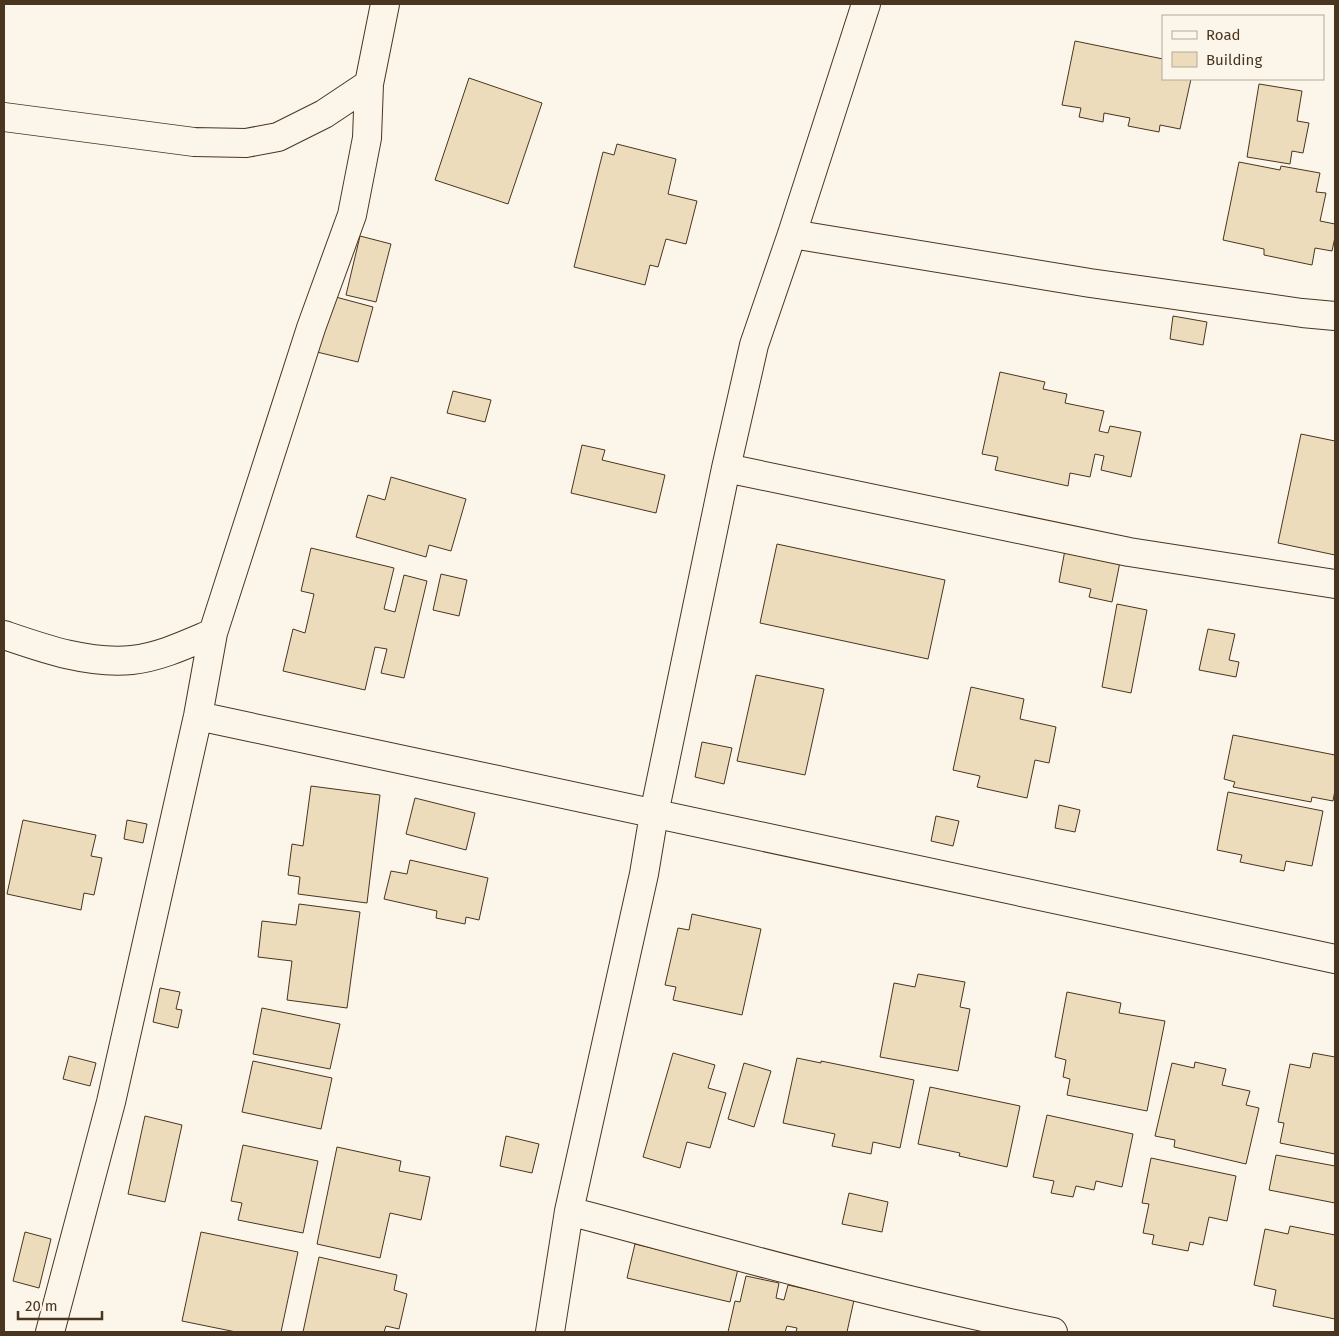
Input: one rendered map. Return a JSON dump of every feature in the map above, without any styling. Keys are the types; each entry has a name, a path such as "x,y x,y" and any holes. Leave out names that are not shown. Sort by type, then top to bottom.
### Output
{"street":[{"path":"50,1332 111,1102 198,716 213,634 310,328 352,215 367,138 369,84 385,4"},
{"path":"550,1332 569,1211 644,874 654,814 726,468 754,345 866,4"},
{"path":"4,117 194,142 246,143 278,137 324,114 369,84"},
{"path":"792,234 1090,283 1335,316"},
{"path":"726,468 1129,552 1335,584"},
{"path":"4,635 53,652 98,660 133,660 159,654 213,634"},
{"path":"198,716 1335,959"},
{"path":"569,1211 782,1268 993,1320 1053,1332"}],"building":[{"path":"1075,41 1162,59 1162,80 1191,80 1180,129 1160,125 1159,132 1128,126 1130,118 1104,113 1103,122 1079,117 1081,108 1062,105"},
{"path":"469,78 542,103 508,204 435,180"},
{"path":"1259,84 1302,91 1297,121 1309,123 1303,153 1292,151 1290,164 1247,157"},
{"path":"617,144 676,159 668,194 697,201 686,244 666,239 658,267 650,265 645,285 574,267 603,152 614,155"},
{"path":"1239,162 1280,170 1281,166 1320,173 1316,192 1326,193 1320,221 1335,224 1332,251 1315,248 1312,265 1264,255 1264,249 1223,240"},
{"path":"360,236 391,244 376,302 346,295"},
{"path":"332,296 373,307 358,362 317,352"},
{"path":"1173,316 1207,322 1203,345 1170,339"},
{"path":"1000,372 1045,382 1043,389 1067,394 1065,403 1104,411 1099,431 1108,433 1110,426 1141,432 1131,477 1101,470 1104,456 1095,454 1090,477 1070,473 1068,486 995,470 998,457 982,454"},
{"path":"453,391 491,400 485,422 447,413"},
{"path":"1301,434 1335,441 1335,555 1278,543"},
{"path":"582,445 605,450 602,460 665,475 656,513 571,493"},
{"path":"391,477 466,499 451,551 429,545 426,557 356,537 368,495 385,500"},
{"path":"777,544 945,580 928,659 760,623"},
{"path":"311,548 394,568 384,609 395,612 404,575 427,581 404,678 381,673 387,649 375,647 365,690 283,671 293,629 305,633 314,594 301,591"},
{"path":"1065,550 1120,562 1112,602 1089,597 1091,589 1059,582"},
{"path":"441,574 467,580 459,616 433,610"},
{"path":"1117,604 1147,610 1131,693 1102,687"},
{"path":"1208,629 1235,634 1229,660 1239,662 1236,677 1199,670"},
{"path":"756,675 824,689 805,775 737,761"},
{"path":"971,687 1024,699 1020,719 1056,727 1049,763 1035,760 1027,798 977,787 980,776 953,770"},
{"path":"1233,735 1335,755 1335,790 1333,801 1312,797 1311,802 1233,787 1235,782 1224,779"},
{"path":"702,742 732,748 724,784 695,777"},
{"path":"311,786 380,795 367,903 298,894 300,877 288,875 292,844 303,846"},
{"path":"1228,792 1323,811 1312,866 1286,861 1284,871 1240,862 1242,855 1217,850"},
{"path":"415,798 475,813 466,850 406,834"},
{"path":"1059,805 1080,810 1075,832 1055,828"},
{"path":"936,816 959,821 953,846 931,841"},
{"path":"23,820 96,835 91,856 102,858 94,895 84,893 81,910 7,894"},
{"path":"127,820 147,824 143,843 124,839"},
{"path":"410,860 488,878 479,920 466,917 465,924 436,918 437,911 384,899 391,871 407,874"},
{"path":"299,904 360,912 347,1008 287,1000 292,961 258,957 262,921 296,925"},
{"path":"692,914 761,929 742,1015 673,1000 676,987 665,985 678,928 689,930"},
{"path":"918,974 965,982 960,1007 970,1009 958,1071 880,1057 894,983 915,987"},
{"path":"160,988 180,992 176,1009 182,1010 178,1028 153,1022"},
{"path":"1067,992 1121,1003 1119,1013 1165,1021 1147,1111 1067,1095 1070,1079 1063,1077 1066,1060 1055,1057"},
{"path":"262,1008 340,1024 330,1069 253,1054"},
{"path":"673,1053 715,1065 708,1088 726,1093 710,1148 687,1142 680,1168 643,1157"},
{"path":"1313,1053 1335,1057 1335,1154 1280,1143 1284,1123 1278,1122 1290,1064 1310,1068"},
{"path":"69,1056 96,1063 90,1086 63,1079"},
{"path":"797,1058 914,1080 900,1148 873,1142 871,1154 832,1146 835,1134 783,1123"},
{"path":"253,1061 332,1078 321,1129 242,1112"},
{"path":"1195,1062 1226,1069 1222,1085 1250,1091 1246,1105 1259,1108 1246,1164 1174,1147 1175,1140 1155,1136 1172,1063 1194,1068"},
{"path":"744,1063 771,1071 754,1127 728,1119"},
{"path":"930,1087 1020,1106 1007,1167 959,1156 960,1153 918,1144"},
{"path":"1047,1115 1133,1134 1122,1187 1096,1181 1094,1190 1076,1186 1073,1197 1051,1193 1054,1181 1033,1177"},
{"path":"145,1116 182,1125 165,1202 128,1194"},
{"path":"506,1136 539,1144 532,1173 500,1166"},
{"path":"243,1145 318,1161 303,1233 238,1220 242,1203 231,1201"},
{"path":"337,1147 401,1161 399,1171 430,1177 421,1220 390,1213 380,1258 317,1244"},
{"path":"1276,1155 1335,1166 1335,1203 1269,1190"},
{"path":"1151,1158 1236,1176 1227,1221 1209,1217 1203,1245 1190,1242 1188,1251 1152,1244 1154,1235 1143,1233 1149,1204 1142,1203"},
{"path":"849,1193 888,1202 882,1232 842,1224"},
{"path":"1290,1226 1335,1235 1335,1319 1273,1306 1276,1290 1254,1285 1265,1229 1288,1234"},
{"path":"25,1232 51,1239 39,1288 13,1281"},
{"path":"201,1232 298,1252 281,1332 236,1332 182,1321"},
{"path":"635,1244 738,1269 730,1302 627,1278"},
{"path":"319,1257 397,1275 394,1290 407,1294 399,1329 386,1326 384,1332 303,1332"},
{"path":"746,1276 779,1283 776,1298 784,1300 788,1285 854,1300 847,1332 796,1332 797,1328 787,1326 785,1332 728,1332 735,1301 740,1302"}]}
